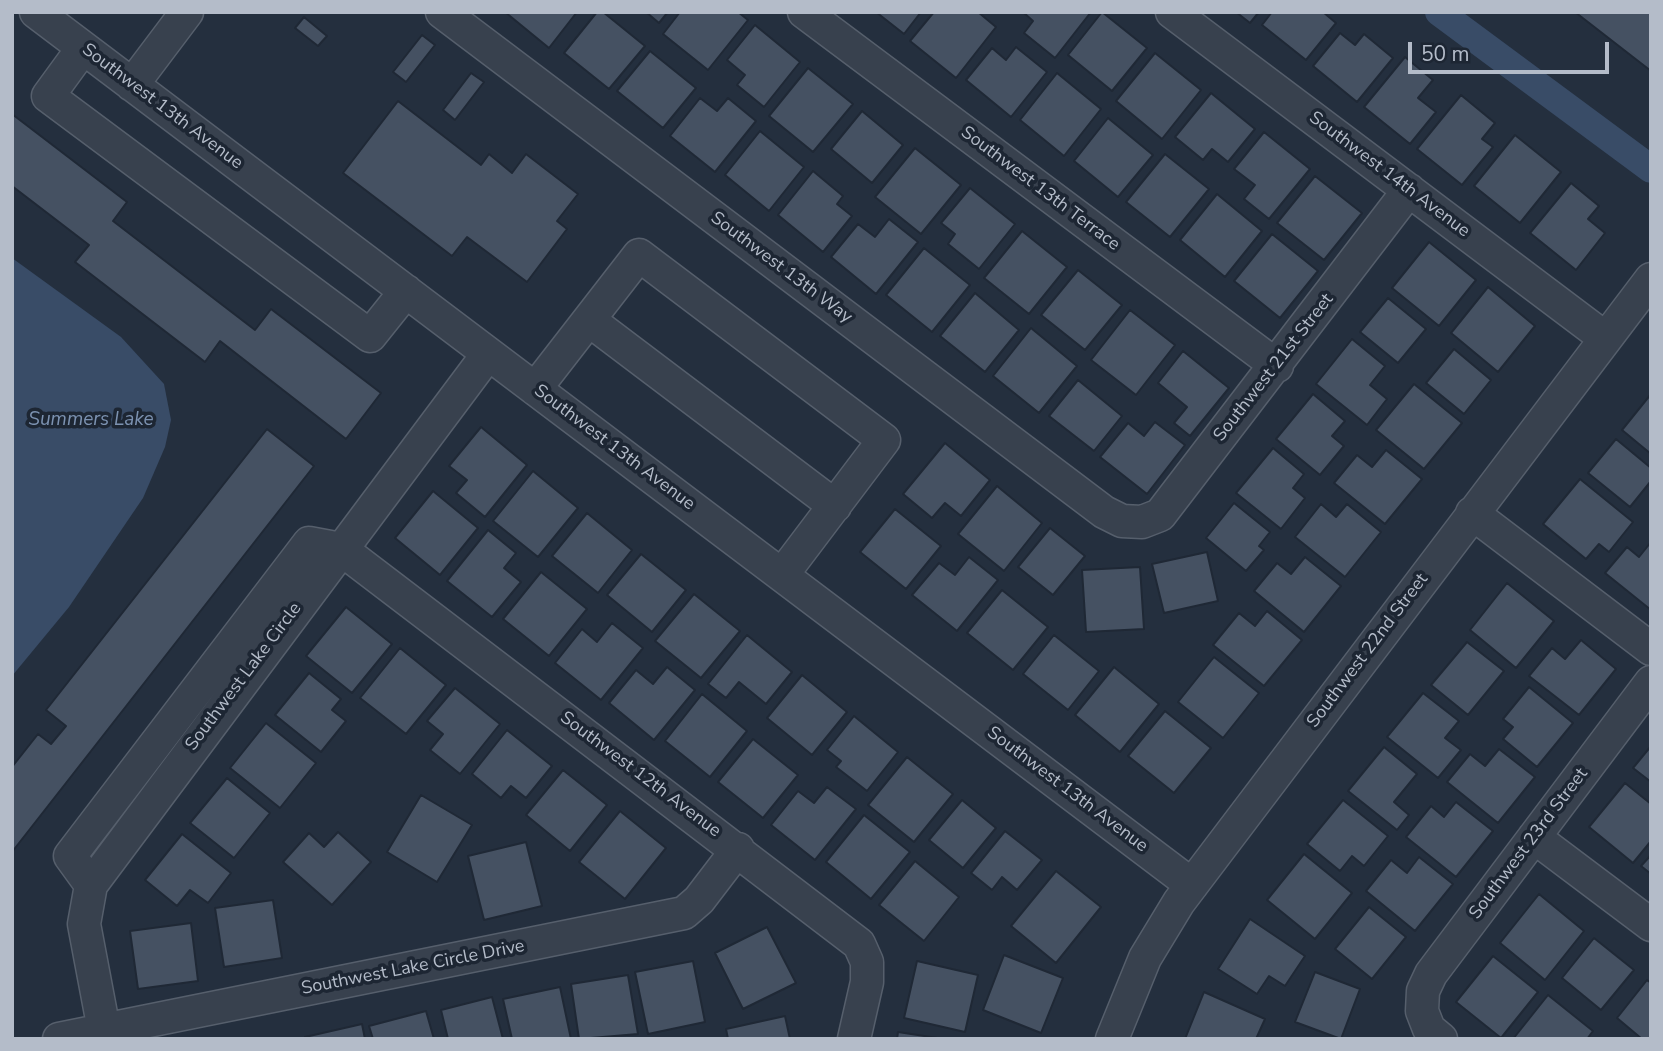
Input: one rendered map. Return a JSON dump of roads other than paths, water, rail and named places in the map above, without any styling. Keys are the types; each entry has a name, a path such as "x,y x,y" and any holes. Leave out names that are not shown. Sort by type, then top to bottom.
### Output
{"street":[{"name":"Southwest 13th Avenue","path":"36,12 1192,885"},
{"path":"132,85 187,12"},
{"name":"Southwest 13th Terrace","path":"804,12 1276,366"},
{"name":"Southwest 14th Avenue","path":"1172,12 1605,338"},
{"name":"Southwest 13th Way","path":"453,16 1104,512 1122,521"},
{"path":"83,48 48,96 370,336 406,291"},
{"name":"Southwest 21st Street","path":"1122,521 1142,522 1160,515 1409,190"},
{"path":"535,389 639,255 884,440 782,575"},
{"name":"Southwest 22nd Street","path":"1112,1039 1145,958 1192,885 1651,279"},
{"path":"589,320 835,506"},
{"name":"Southwest Lake Circle","path":"104,1030 84,924 91,885 488,354"},
{"path":"1472,513 1651,649"},
{"name":"Southwest 12th Avenue","path":"341,549 738,849 859,944 867,962 867,982 854,1039"},
{"name":"Southwest 23rd Street","path":"1441,1039 1429,1029 1422,1011 1423,991 1431,974 1651,682"},
{"path":"1534,837 1651,925"},
{"name":"Southwest Lake Circle Drive","path":"59,1039 684,913 699,900 738,849"}],"water":[{"name":"Summers Lake","path":"12,258 121,337 164,384 171,420 165,447 143,498 69,607 12,676"}],"waterway":[{"path":"1439,12 1651,169"}]}
